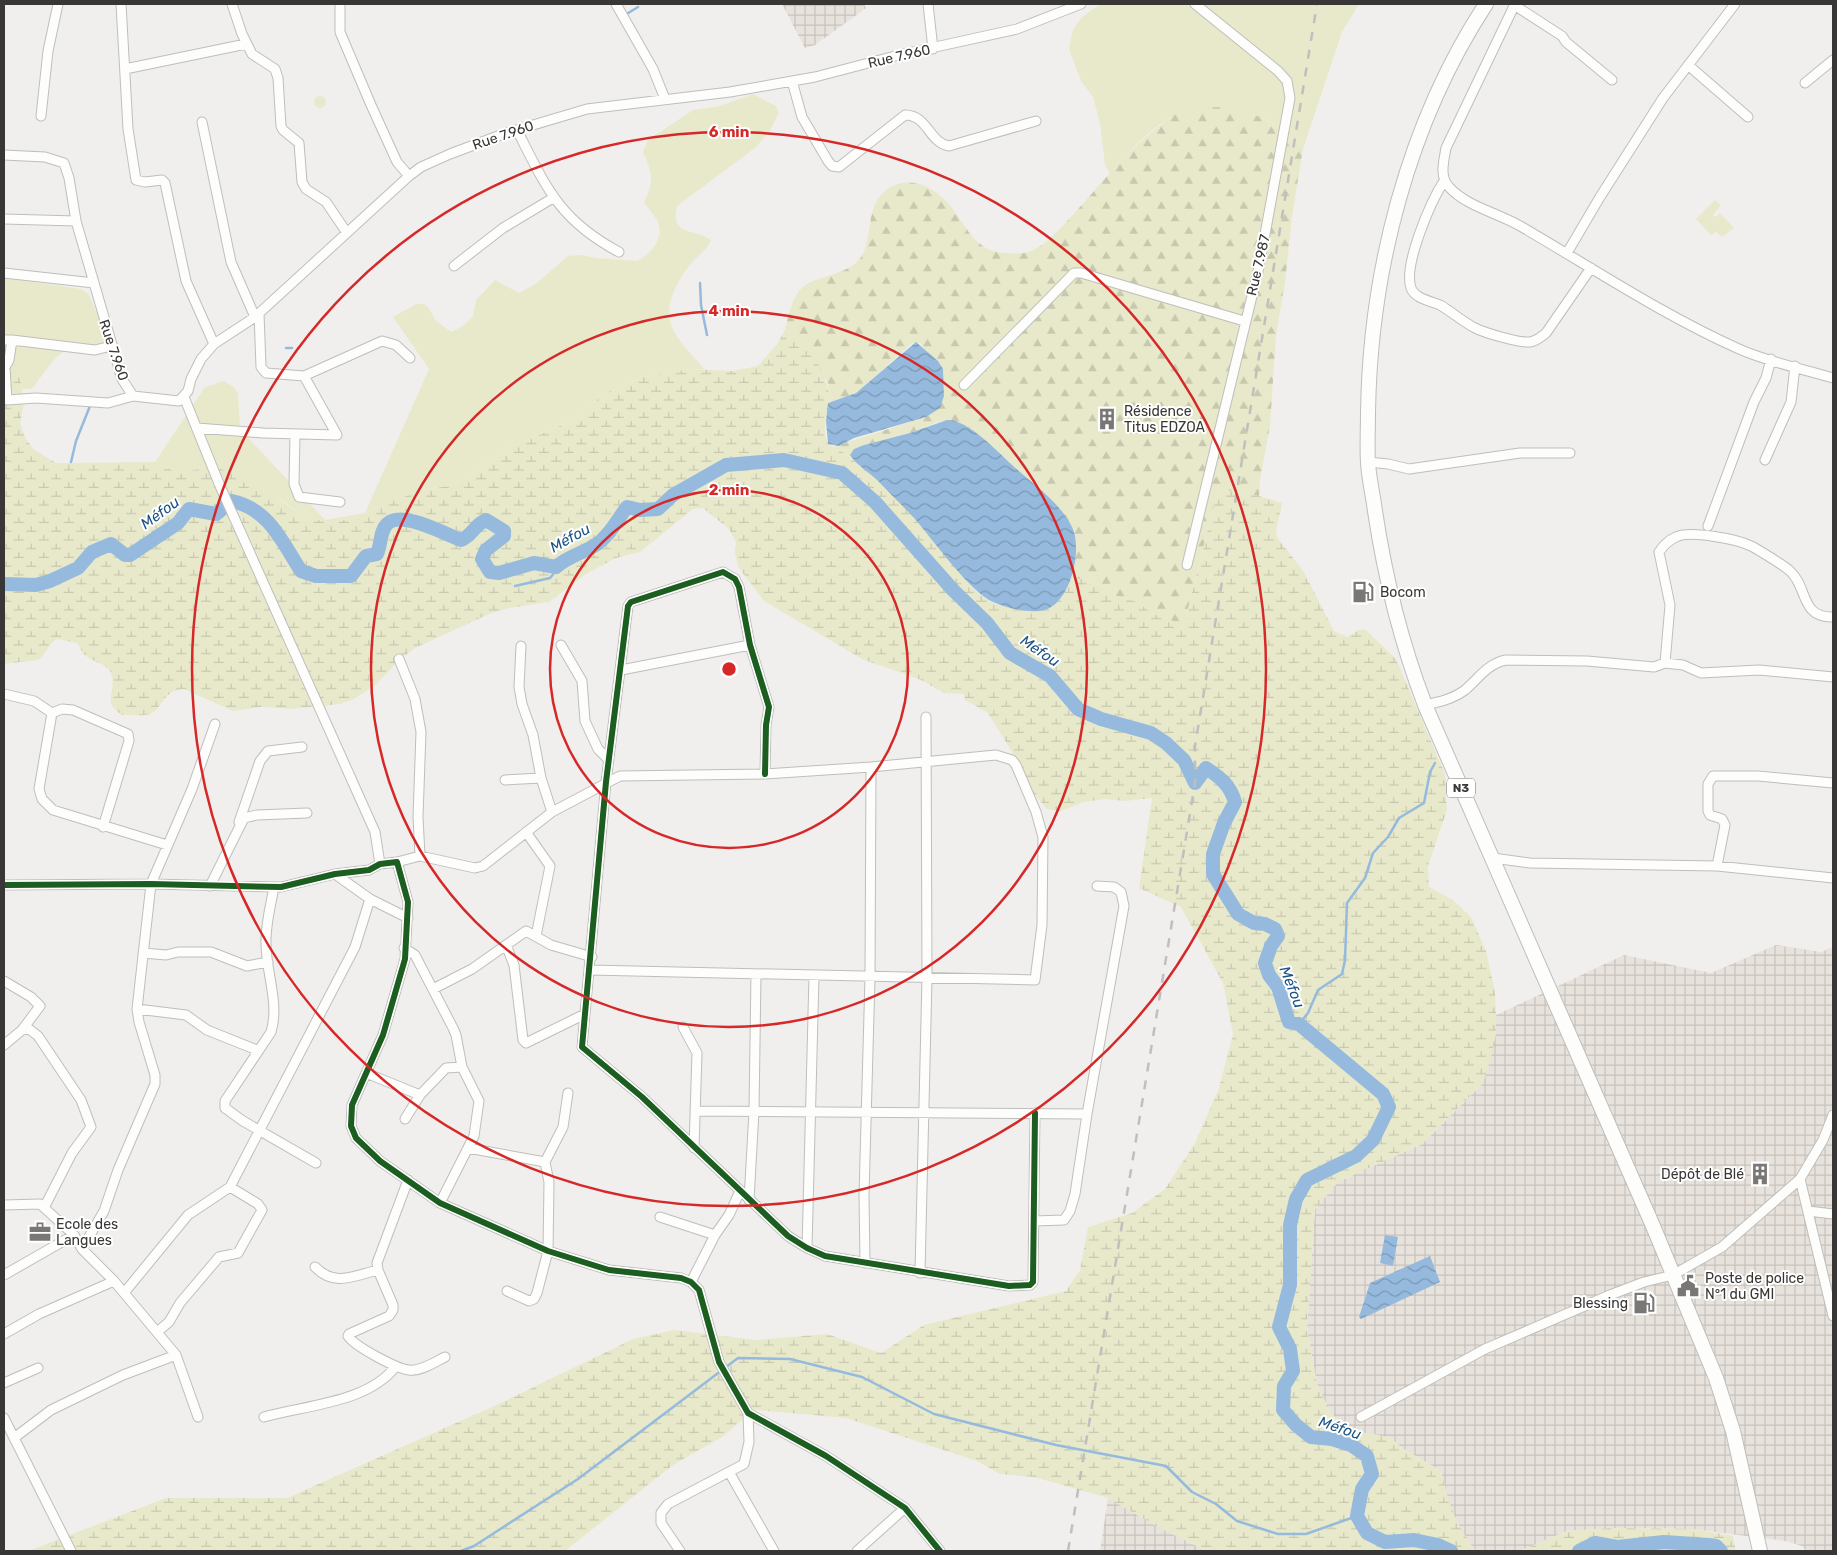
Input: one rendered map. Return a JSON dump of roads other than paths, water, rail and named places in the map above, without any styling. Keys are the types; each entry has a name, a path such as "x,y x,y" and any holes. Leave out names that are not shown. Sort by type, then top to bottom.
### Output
{"highway":[{"name":"N3","path":"1486,4 1459,48 1428,114 1393,220 1377,303 1369,376 1368,462 1385,574 1406,652 1424,705 1493,858 1673,1275 1725,1405 1748,1493 1760,1551"}],"street":[{"path":"41,116 48,50 58,4"},
{"path":"121,4 128,129 136,180 144,182 162,180 165,183 186,281 214,344"},
{"path":"232,4 246,44 252,54 270,64 277,73 281,126 283,130 299,143 302,182 306,188 326,202 347,233"},
{"path":"340,4 340,32 370,106 397,162 409,176"},
{"path":"616,4 653,69 665,99"},
{"path":"928,4 933,49"},
{"name":"Rue 7.960","path":"4,155 46,156 64,164 69,178 76,221 122,379 133,396 179,402 184,397 201,359 214,344 257,315 409,176 422,167 450,154 517,130 587,109 730,92 792,81 1017,28 1082,4"},
{"name":"Rue 7.987","path":"1187,565 1244,321 1259,267 1290,98 1287,81 1278,71 1195,4"},
{"path":"1567,253 1663,98 1735,4"},
{"path":"1612,80 1566,42 1562,36 1515,5 1446,148 1442,166 1444,180 1457,194 1516,223 1656,309 1741,350 1833,378"},
{"path":"125,69 246,44"},
{"path":"1805,83 1833,60"},
{"path":"1688,65 1748,117"},
{"path":"792,81 802,117 832,166 839,167 906,115 914,115 921,120 938,141 949,146 1036,121"},
{"path":"202,122 231,262 257,315 261,367 266,373 304,376 382,341 396,345 410,358"},
{"path":"517,130 553,198 594,239 619,252"},
{"path":"1444,180 1431,202 1414,247 1410,280 1412,290 1416,295 1441,306 1481,331 1528,342 1536,341 1546,332 1591,268"},
{"path":"454,266 503,228 553,198"},
{"path":"4,219 76,221"},
{"path":"4,273 94,283"},
{"path":"964,385 1074,273 1081,273 1244,321"},
{"path":"112,346 95,350 8,340 9,360 5,367 7,400 36,398 108,402 133,396"},
{"path":"1708,526 1754,402 1766,378 1771,360"},
{"path":"1765,460 1791,402 1794,366"},
{"path":"197,428 337,435 304,376"},
{"path":"184,397 220,486 375,832 380,864"},
{"path":"295,434 294,484 299,497 340,502"},
{"path":"1368,462 1408,469 1520,453 1570,453"},
{"path":"1665,663 1670,605 1659,552 1675,537 1684,534 1736,541 1752,546 1795,576 1812,610 1818,616 1833,618"},
{"path":"765,774 766,725 769,707 750,645 739,587 735,579 723,572 631,602 628,606 606,782 592,957 581,1040 582,1047 642,1097 788,1236 807,1248 825,1256 1009,1286 1030,1285 1033,1282 1035,1113"},
{"path":"561,645 582,681 585,721 598,749 609,760"},
{"path":"621,670 750,645"},
{"path":"521,646 519,687 522,704 535,742 541,778 552,812"},
{"path":"399,659 415,700 421,732 418,791 420,856"},
{"path":"1424,705 1449,699 1464,690 1495,662 1506,660 1586,661 1654,667 1665,663 1683,666 1701,673 1758,670 1833,677"},
{"path":"4,694 34,701 52,713"},
{"path":"52,713 62,709 73,710 128,734 129,741 103,827"},
{"path":"52,713 39,789 42,799 53,810 103,827 167,845"},
{"path":"920,1273 927,978 928,761 926,717"},
{"path":"82,1249 104,1211 120,1165 156,1084 137,1009 150,884 192,789 215,724"},
{"path":"210,886 239,825 260,761 268,751 302,747"},
{"path":"4,885 150,884 274,887 335,874 369,870 380,864 420,856 475,868 483,866 552,812 620,776 765,774 870,767 996,755 1012,760 1036,812 1043,837 1043,847 1042,925 1036,980 590,970"},
{"path":"865,1263 864,1195 870,977 870,767"},
{"path":"1717,866 1725,825 1722,820 1710,815 1708,811 1708,784 1712,776 1758,776 1833,783"},
{"path":"505,780 541,778"},
{"path":"239,825 249,816 307,813"},
{"path":"526,832 550,866 536,936"},
{"path":"1493,858 1530,863 1717,866 1833,878"},
{"path":"397,862 408,902 402,974 383,1035 352,1105 351,1126 356,1138 369,1152 440,1203 548,1252 609,1270 681,1278 691,1282 699,1290 719,1362 748,1413 749,1442 744,1464 663,1508 661,1523 680,1551"},
{"path":"335,874 370,899 408,918"},
{"path":"1034,1221 1059,1221 1067,1217 1075,1194 1087,1114 1124,906 1121,892 1114,887 1096,886"},
{"path":"274,887 266,940 274,1008 273,1024 271,1032 257,1050 225,1101 225,1108 316,1163"},
{"path":"124,1293 188,1214 230,1187 355,947 370,899"},
{"path":"433,989 472,969 526,931 551,946 592,957"},
{"path":"506,945 514,966 523,1040 526,1043 585,1014"},
{"path":"404,948 415,955 456,1036 462,1067 479,1102 474,1136 440,1203"},
{"path":"143,953 166,955 178,952 212,952 247,966 268,962"},
{"path":"749,1200 754,1111 756,974"},
{"path":"807,1248 808,1111 814,976"},
{"path":"4,981 31,997 40,1006 22,1030 4,1045"},
{"path":"137,1009 186,1015 207,1030 257,1050"},
{"path":"683,1027 697,1053 694,1148"},
{"path":"22,1030 29,1029 38,1036 81,1100 91,1127 72,1154 45,1206"},
{"path":"405,1119 420,1095 446,1068 462,1067"},
{"path":"366,1073 420,1095"},
{"path":"507,1291 529,1301 534,1299 548,1252 549,1182 545,1162 564,1127 568,1093"},
{"path":"695,1111 1087,1114"},
{"path":"1362,1418 1485,1349 1610,1295 1644,1282 1673,1275 1722,1246 1800,1179 1823,1140 1833,1115"},
{"path":"1823,1140 1833,1141"},
{"path":"468,1148 545,1162"},
{"path":"1800,1179 1833,1316"},
{"path":"408,1180 379,1254 378,1270 394,1305 393,1310 389,1316 348,1336 396,1366 409,1370 417,1370 445,1357"},
{"path":"157,1332 169,1322 180,1303 219,1257 238,1253 262,1210 258,1204 230,1187"},
{"path":"691,1282 715,1235 729,1215 740,1191"},
{"path":"4,1205 34,1203 45,1206 74,1235 82,1249 114,1281 176,1355 198,1417"},
{"path":"1808,1211 1833,1214"},
{"path":"660,1217 715,1235"},
{"path":"4,1275 74,1235"},
{"path":"315,1267 324,1276 338,1280 378,1270"},
{"path":"4,1334 39,1314 114,1281"},
{"path":"14,1438 51,1410 123,1375 176,1355"},
{"path":"264,1417 324,1405 388,1378 396,1366"},
{"path":"4,1383 38,1368"},
{"path":"748,1413 826,1456 905,1508 940,1551"},
{"path":"4,1418 71,1551"},
{"path":"729,1472 774,1551"},
{"path":"857,1551 905,1508"}],"water":[{"path":"916,342 938,361 943,369 944,396 940,408 926,417 854,438 839,446 828,444 826,421 828,403 856,393"},
{"path":"947,420 955,421 972,430 990,444 1060,509 1072,527 1076,548 1072,574 1062,597 1045,610 1025,611 1011,608 993,602 984,596 952,565 911,515 850,455 854,449 864,445 910,433"},
{"path":"1385,1235 1398,1237 1393,1266 1380,1263"},
{"path":"1430,1256 1440,1282 1361,1319 1359,1317 1370,1283"}],"waterway":[{"path":"625,15 638,7"},
{"path":"700,283 701,305 707,335"},
{"path":"286,348 292,348"},
{"path":"71,462 76,441 90,406"},
{"name":"Méfou","path":"4,584 36,585 50,581 78,568 92,552 111,544 125,555 130,555 178,523 189,509 216,514 232,501 245,505 265,519 281,538 301,571 316,576 351,576 366,556 377,554 383,530 387,524 394,520 403,519 424,524 461,540 486,520 504,531 504,536 486,550 482,559 490,572 499,573 534,563 556,567 602,540 627,507 640,510 658,509 673,495 726,465 784,460 842,473 875,502 953,590 987,623 1010,653 1050,676 1078,709 1101,719 1151,733 1166,743 1184,760 1195,783 1206,768 1228,786 1235,802 1224,823 1213,854 1213,874 1238,914 1254,923 1265,924 1275,929 1278,936 1271,946 1265,963 1269,975 1278,987 1289,1022 1299,1024 1383,1094 1389,1107 1373,1140 1356,1156 1307,1180 1296,1199 1290,1225 1290,1285 1279,1327 1290,1349 1293,1371 1284,1386 1283,1410 1296,1425 1311,1437 1332,1439 1351,1445 1367,1456 1372,1474 1362,1489 1357,1516 1367,1533 1385,1542 1414,1540 1438,1545 1451,1551"},
{"path":"515,586 550,578 555,572"},
{"path":"1299,1024 1308,1013 1318,990 1342,974 1345,960 1347,903 1365,878 1373,853 1388,837 1399,818 1424,803 1430,772 1435,763"},
{"path":"461,1551 474,1546 578,1479 738,1358 790,1359 862,1377 934,1414 1056,1445 1166,1466 1192,1492 1216,1504 1237,1521 1278,1534 1306,1534 1357,1516"},
{"name":"Méfou","path":"1579,1551 1595,1543 1617,1547 1664,1542 1716,1546 1721,1551"}],"railway":[{"path":"1068,1551 1195,783 1195,746 1317,4"}],"place":[{"name":"Résidence Titus EDZOA","path":"1107,419"},
{"name":"Bocom","path":"1363,592"},
{"name":"Dépôt de Blé","path":"1760,1174"},
{"name":"Ecole des Langues","path":"40,1232"},
{"name":"Poste de police N°1 du GMI","path":"1688,1286"},
{"name":"Blessing","path":"1644,1303"}]}
